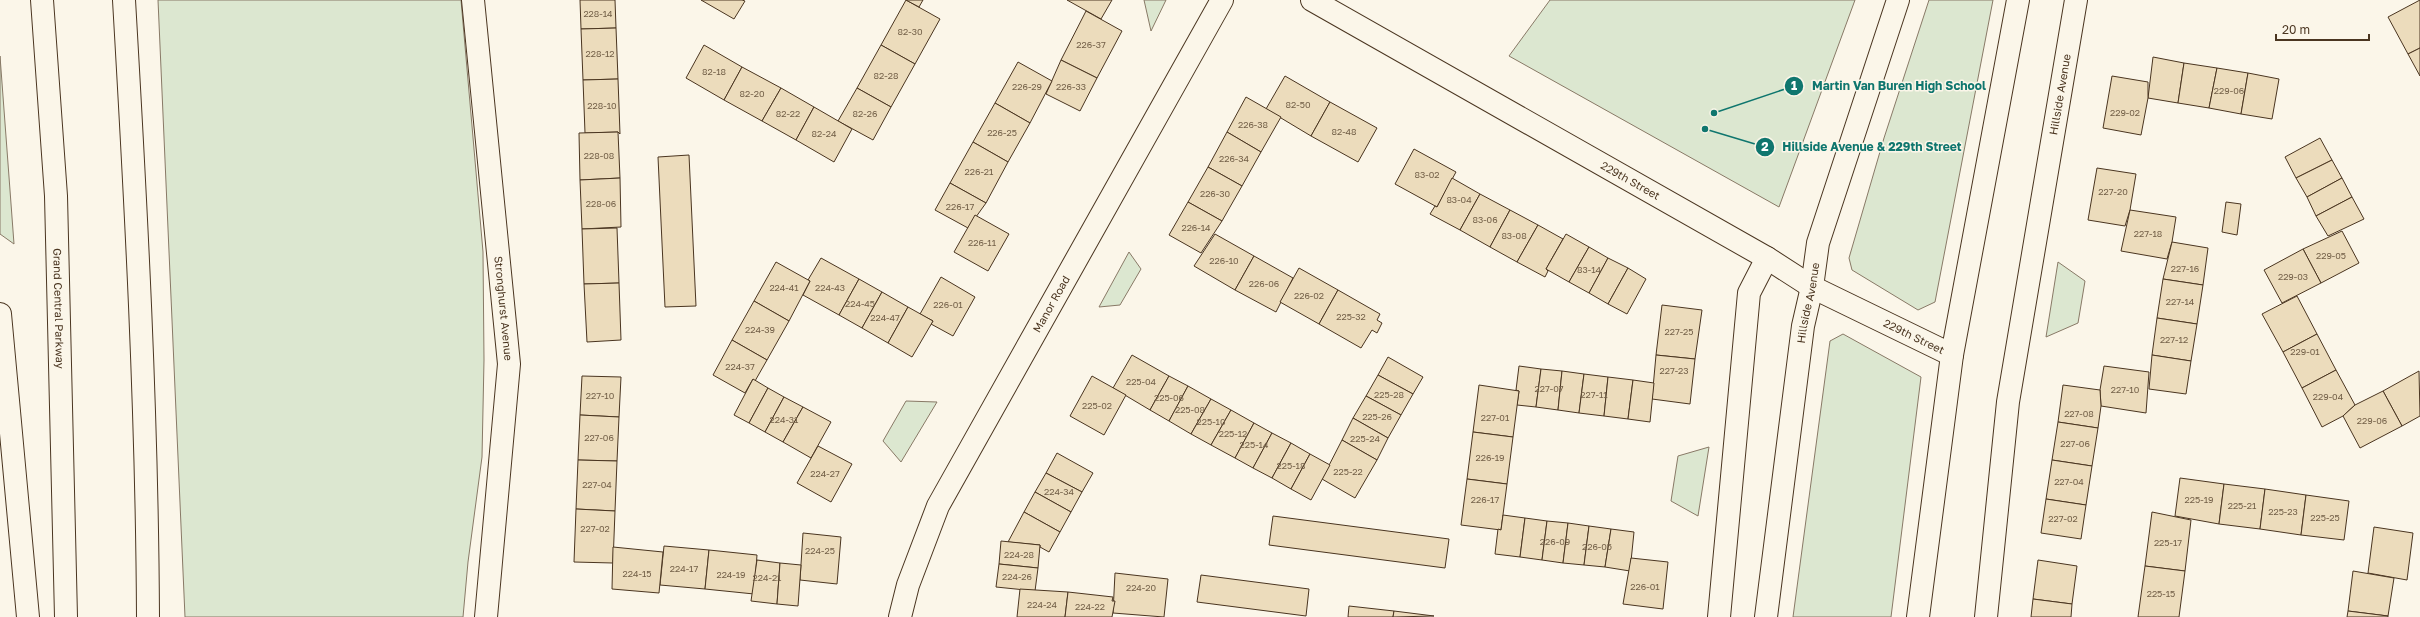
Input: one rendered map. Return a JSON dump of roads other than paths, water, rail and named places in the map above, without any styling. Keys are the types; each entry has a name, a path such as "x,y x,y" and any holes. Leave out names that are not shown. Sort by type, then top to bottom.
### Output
{"main road":[{"name":"Grand Central Parkway","path":"42,0 56,196 66,617"},
{"path":"124,0 136,196 147,465 148,617"},
{"name":"Stronghurst Avenue","path":"473,0 509,364 486,617"},
{"name":"Manor Road","path":"900,617 908,585 938,506 1222,0"},
{"name":"229th Street","path":"1312,0 1767,258 1812,287 1952,355"},
{"name":"Hillside Avenue","path":"1766,617 1803,326 1812,287 1818,243 1898,0"},
{"path":"1918,617 1952,355 2018,0"},
{"name":"Hillside Avenue","path":"1986,617 2008,402 2076,0"},
{"path":"1719,617 1749,293 1767,258"},
{"path":"0,314 28,617"}],"place":[{"name":"Martin Van Buren High School","path":"1714,113"},
{"name":"Hillside Avenue & 229th Street","path":"1705,129"}]}
